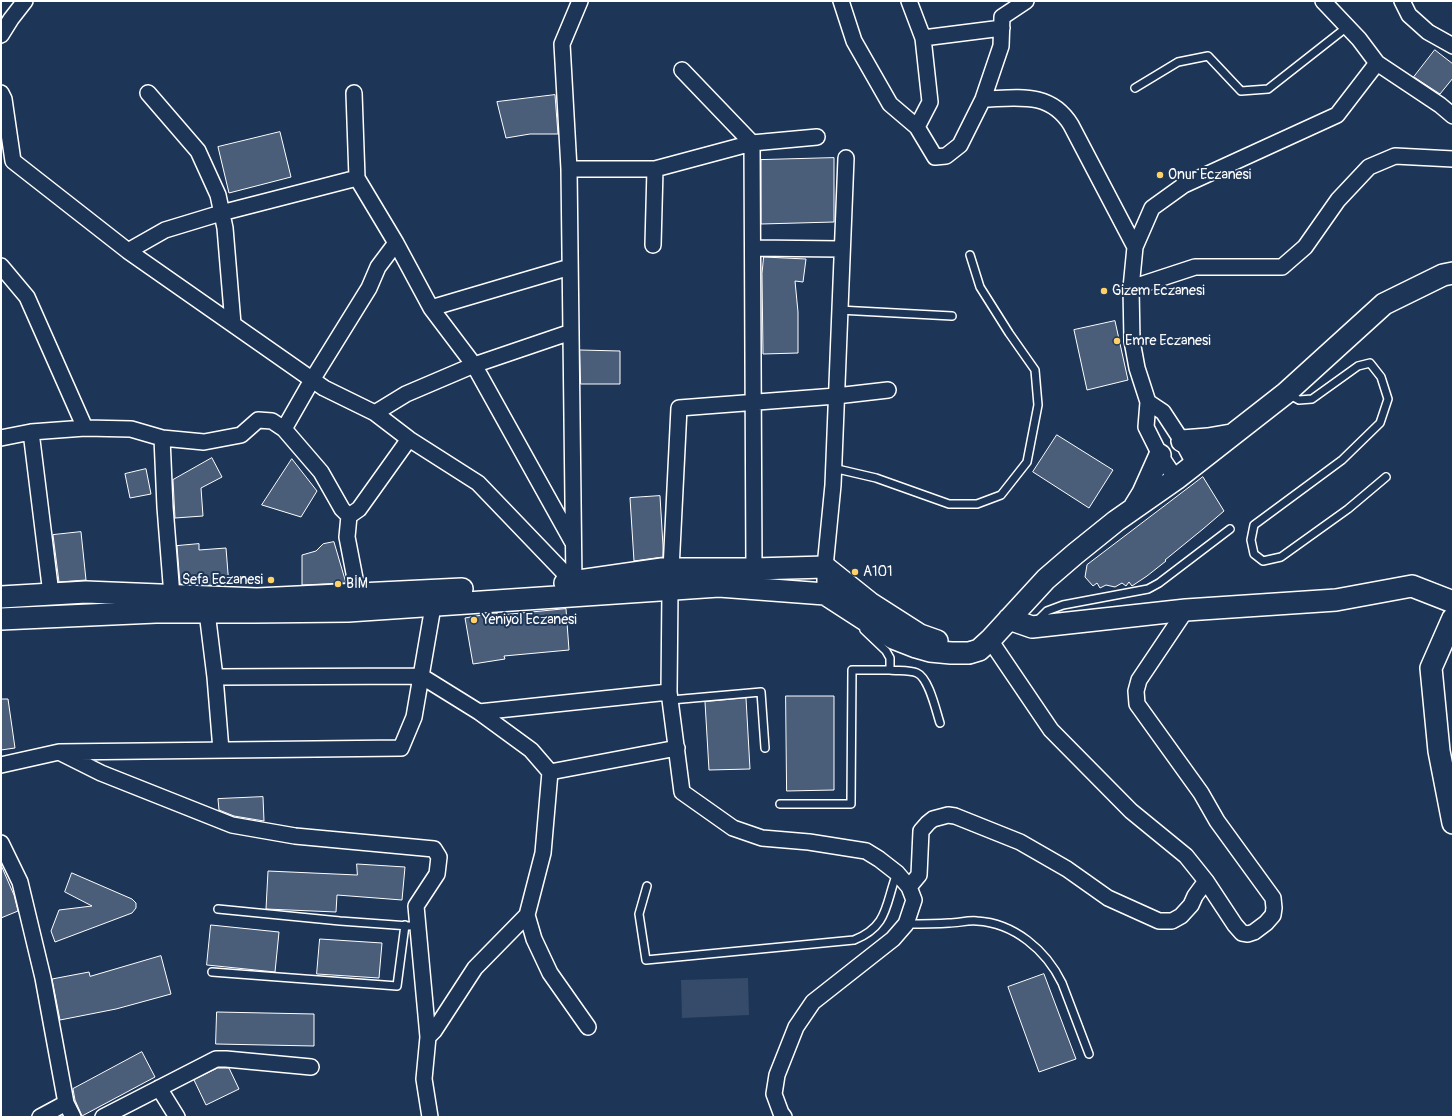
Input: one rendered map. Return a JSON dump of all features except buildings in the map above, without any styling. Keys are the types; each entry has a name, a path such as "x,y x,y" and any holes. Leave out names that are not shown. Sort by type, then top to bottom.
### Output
{"street":[{"path":"1,34 25,1"},
{"path":"574,583 569,169 562,44 580,1"},
{"path":"841,1 854,41 890,104 917,127 935,157 946,156 960,145 983,99 1001,46 1002,16 1026,1"},
{"path":"908,1 923,38 930,102 917,127"},
{"path":"1323,1 1358,39 1377,63 1440,105 1453,116"},
{"path":"1402,1 1409,15 1413,19 1428,32 1453,46"},
{"path":"923,38 1002,28"},
{"path":"1176,479 1160,455 1146,427 1148,402 1137,368 1132,341 1131,288 1135,247 1152,208 1184,185 1337,115 1377,63"},
{"path":"682,70 752,143 754,570"},
{"path":"1,93 4,99 5,140 13,161 128,251 312,380 324,388 375,413 409,439 478,483 574,583"},
{"path":"148,93 198,151 218,195 225,228 233,324"},
{"path":"354,93 357,178 396,242 431,308 474,365 574,544"},
{"path":"983,99 1035,99 1048,103 1060,111 1071,125 1135,247"},
{"path":"569,169 655,170 752,143 817,137"},
{"path":"1131,288 1195,267 1282,267 1305,247 1338,200 1369,167 1395,156 1453,159"},
{"path":"825,594 825,567 833,468 846,158"},
{"path":"653,245 655,170"},
{"path":"128,251 165,230 221,213 357,178"},
{"path":"284,429 312,380 369,288 378,267 396,242"},
{"path":"753,248 842,248"},
{"path":"1,266 27,297 85,428"},
{"path":"431,308 570,267"},
{"path":"1,596 86,592 257,599 358,594 435,597 670,590 719,586 825,594 893,638 916,648 951,653 969,653 979,650 1046,579 1075,554 1132,510 1195,465 1286,393 1384,304 1443,275 1453,273"},
{"path":"375,413 406,394 474,365 571,332"},
{"path":"784,1117 774,1094 777,1075 796,1027 813,1002 893,939 906,924 914,900 909,887 897,874 879,859 866,851 809,842 762,838 733,828 682,792 678,748 670,696 670,590 679,408 836,396 888,390"},
{"path":"1148,402 1163,412 1182,440 1195,465"},
{"path":"1,438 31,432 85,428 131,429 162,438 204,442 241,435 258,420 272,421 284,429 321,472 342,509 349,516"},
{"path":"31,432 51,594"},
{"path":"1132,510 1143,493 1160,455 1182,440 1208,439 1232,435"},
{"path":"162,438 165,507 172,596"},
{"path":"358,594 347,537 349,516 358,509 409,439"},
{"path":"1,619 156,612 348,611 435,597 520,587 574,583 662,569 754,570 825,567 870,603 920,635 938,641 976,639 989,640"},
{"path":"1009,619 1032,626 1186,610 1336,600 1412,586 1453,602"},
{"path":"1,765 59,752 401,748 414,717 435,597"},
{"path":"989,640 1051,730 1131,811 1186,856 1206,881 1235,926 1242,933 1248,934 1254,932 1266,923 1273,915 1273,898 1217,820 1201,793 1137,704 1136,691 1139,680 1186,610"},
{"path":"207,612 215,677 221,750"},
{"path":"1453,618 1431,668 1439,751 1453,822"},
{"path":"215,677 421,676 478,712 531,750 550,772 543,853 527,915 475,968 434,1031 428,1037"},
{"path":"478,712 670,696"},
{"path":"550,772 678,748"},
{"path":"59,752 101,773 232,825 295,836 434,849 438,857 437,874 416,906 411,926 428,1037 424,1079 430,1117"},
{"path":"909,887 919,875 921,831 934,819 948,815 955,816 1020,842 1067,869 1108,898 1159,921 1172,921 1181,916 1191,905 1195,896 1206,881"},
{"path":"1,843 22,889 43,978 66,1103 73,1117"},
{"path":"527,915 534,939 550,973 588,1027"},
{"path":"103,1117 216,1059 311,1066"},
{"path":"159,1088 177,1117"},
{"path":"40,1117 66,1103"}],"lane":[{"path":"1135,88 1178,62 1208,56 1241,91 1268,89 1347,27"},
{"path":"833,468 876,478 949,504 977,504 1001,495 1027,462 1038,405 1035,370 1009,333 980,287 970,256"},
{"path":"839,310 952,316"},
{"path":"1286,393 1299,400 1312,399 1358,366 1370,363 1381,377 1388,399 1380,423 1342,460 1254,525 1251,540 1254,554 1263,561 1281,557 1348,509 1386,477"},
{"path":"1032,626 1042,615 1063,605 1148,589 1230,529"},
{"path":"825,594 828,601 852,619 886,651 890,658 890,670"},
{"path":"780,804 851,804 852,670 890,670 917,673 923,677 929,689 940,723"},
{"path":"670,696 761,692 765,748"},
{"path":"646,886 639,914 646,960 854,940 863,936 879,924 884,916 897,874"},
{"path":"212,972 397,986 411,926 340,921 218,909"},
{"path":"906,924 949,924 976,921 1002,927 1025,938 1044,955 1062,982 1088,1054"}],"shaded area":[{"path":"748,978 749,1015 682,1018 681,980"}],"place":[{"name":"Onur Eczanesi","path":"1160,175"},
{"name":"Gizem Eczanesi","path":"1104,291"},
{"name":"Emre Eczanesi","path":"1117,341"},
{"name":"A101","path":"855,572"},
{"name":"Sefa Eczanesi","path":"271,580"},
{"name":"BİM","path":"338,584"},
{"name":"Yeniyol Eczanesi","path":"474,620"}]}
